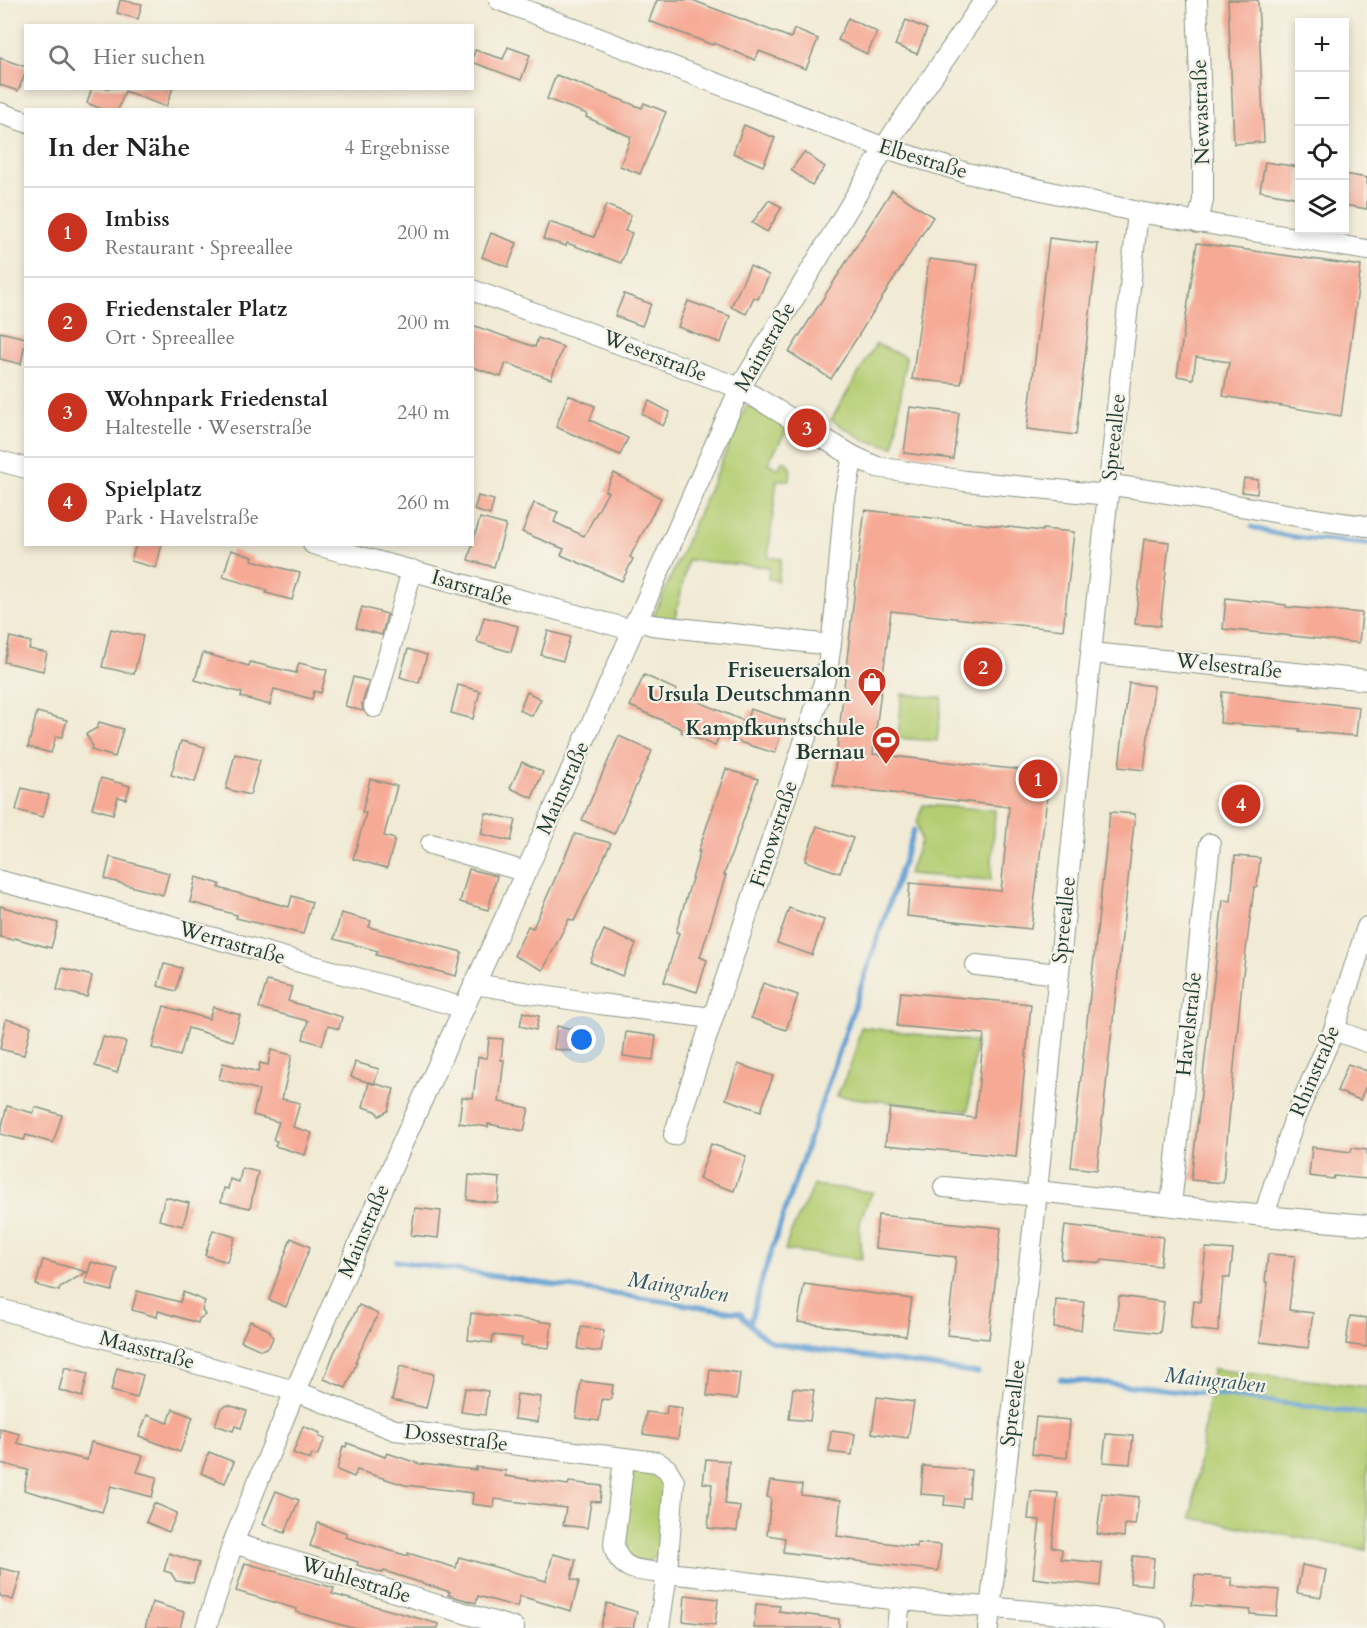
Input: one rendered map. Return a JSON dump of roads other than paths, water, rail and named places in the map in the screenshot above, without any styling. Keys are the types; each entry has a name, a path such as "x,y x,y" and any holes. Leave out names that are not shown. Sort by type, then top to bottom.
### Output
{"street":[{"name":"Elbestraße","path":"499,0 885,148 967,172 1138,212 1367,250"},
{"name":"Mainstraße","path":"208,1620 233,1543 295,1390 403,1142 526,872 740,388 885,148 985,0"},
{"name":"Newastraße","path":"1197,0 1203,156 1203,200 1198,223"},
{"path":"0,113 24,121"},
{"name":"Spreeallee","path":"988,1628 1037,1193 1138,212"},
{"name":"Weserstraße","path":"474,291 740,388 853,456 877,467 974,482 1173,492 1258,510 1367,526"},
{"name":"Finowstraße","path":"674,1135 823,685 831,645 845,496 853,456"},
{"path":"0,461 24,467"},
{"name":"Isarstraße","path":"321,546 545,608 634,625 652,625 831,645"},
{"path":"374,707 411,570"},
{"name":"Welsestraße","path":"1091,653 1367,680"},
{"path":"431,844 526,872"},
{"name":"Havelstraße","path":"1171,1206 1210,844"},
{"name":"Werrastraße","path":"0,881 168,925 464,1008"},
{"name":"Rhinstraße","path":"1264,1216 1294,1120 1335,1030 1367,927"},
{"path":"976,965 1059,974"},
{"path":"474,984 600,1004 712,1018"},
{"path":"1335,1030 1367,1042"},
{"path":"944,1187 1037,1193 1367,1225"},
{"name":"Maasstraße","path":"0,1309 295,1390"},
{"name":"Dossestraße","path":"295,1390 395,1430 657,1462 671,1474 674,1490 667,1573"},
{"path":"624,1459 614,1544 618,1558 630,1568 900,1600 990,1607 1123,1622 1156,1628"},
{"name":"Wuhlestraße","path":"233,1543 514,1628"},
{"path":"659,1628 667,1573"},
{"path":"897,1628 900,1600"}],"waterway":[{"path":"1252,527 1295,537 1367,544"},
{"path":"750,1324 763,1276 914,830"},
{"name":"Maingraben","path":"396,1261 740,1313 757,1332 774,1343 978,1373"},
{"name":"Maingraben","path":"1060,1379 1212,1394 1367,1414"}],"place":[{"name":"Wohnpark Friedenstal","path":"807,428"},
{"name":"Friedenstaler Platz","path":"983,667"},
{"name":"Friseuersalon Ursula Deutschmann","path":"872,708"},
{"name":"Kampfkunstschule Bernau","path":"886,766"},
{"name":"Imbiss","path":"1038,779"},
{"name":"Spielplatz","path":"1241,804"}]}
